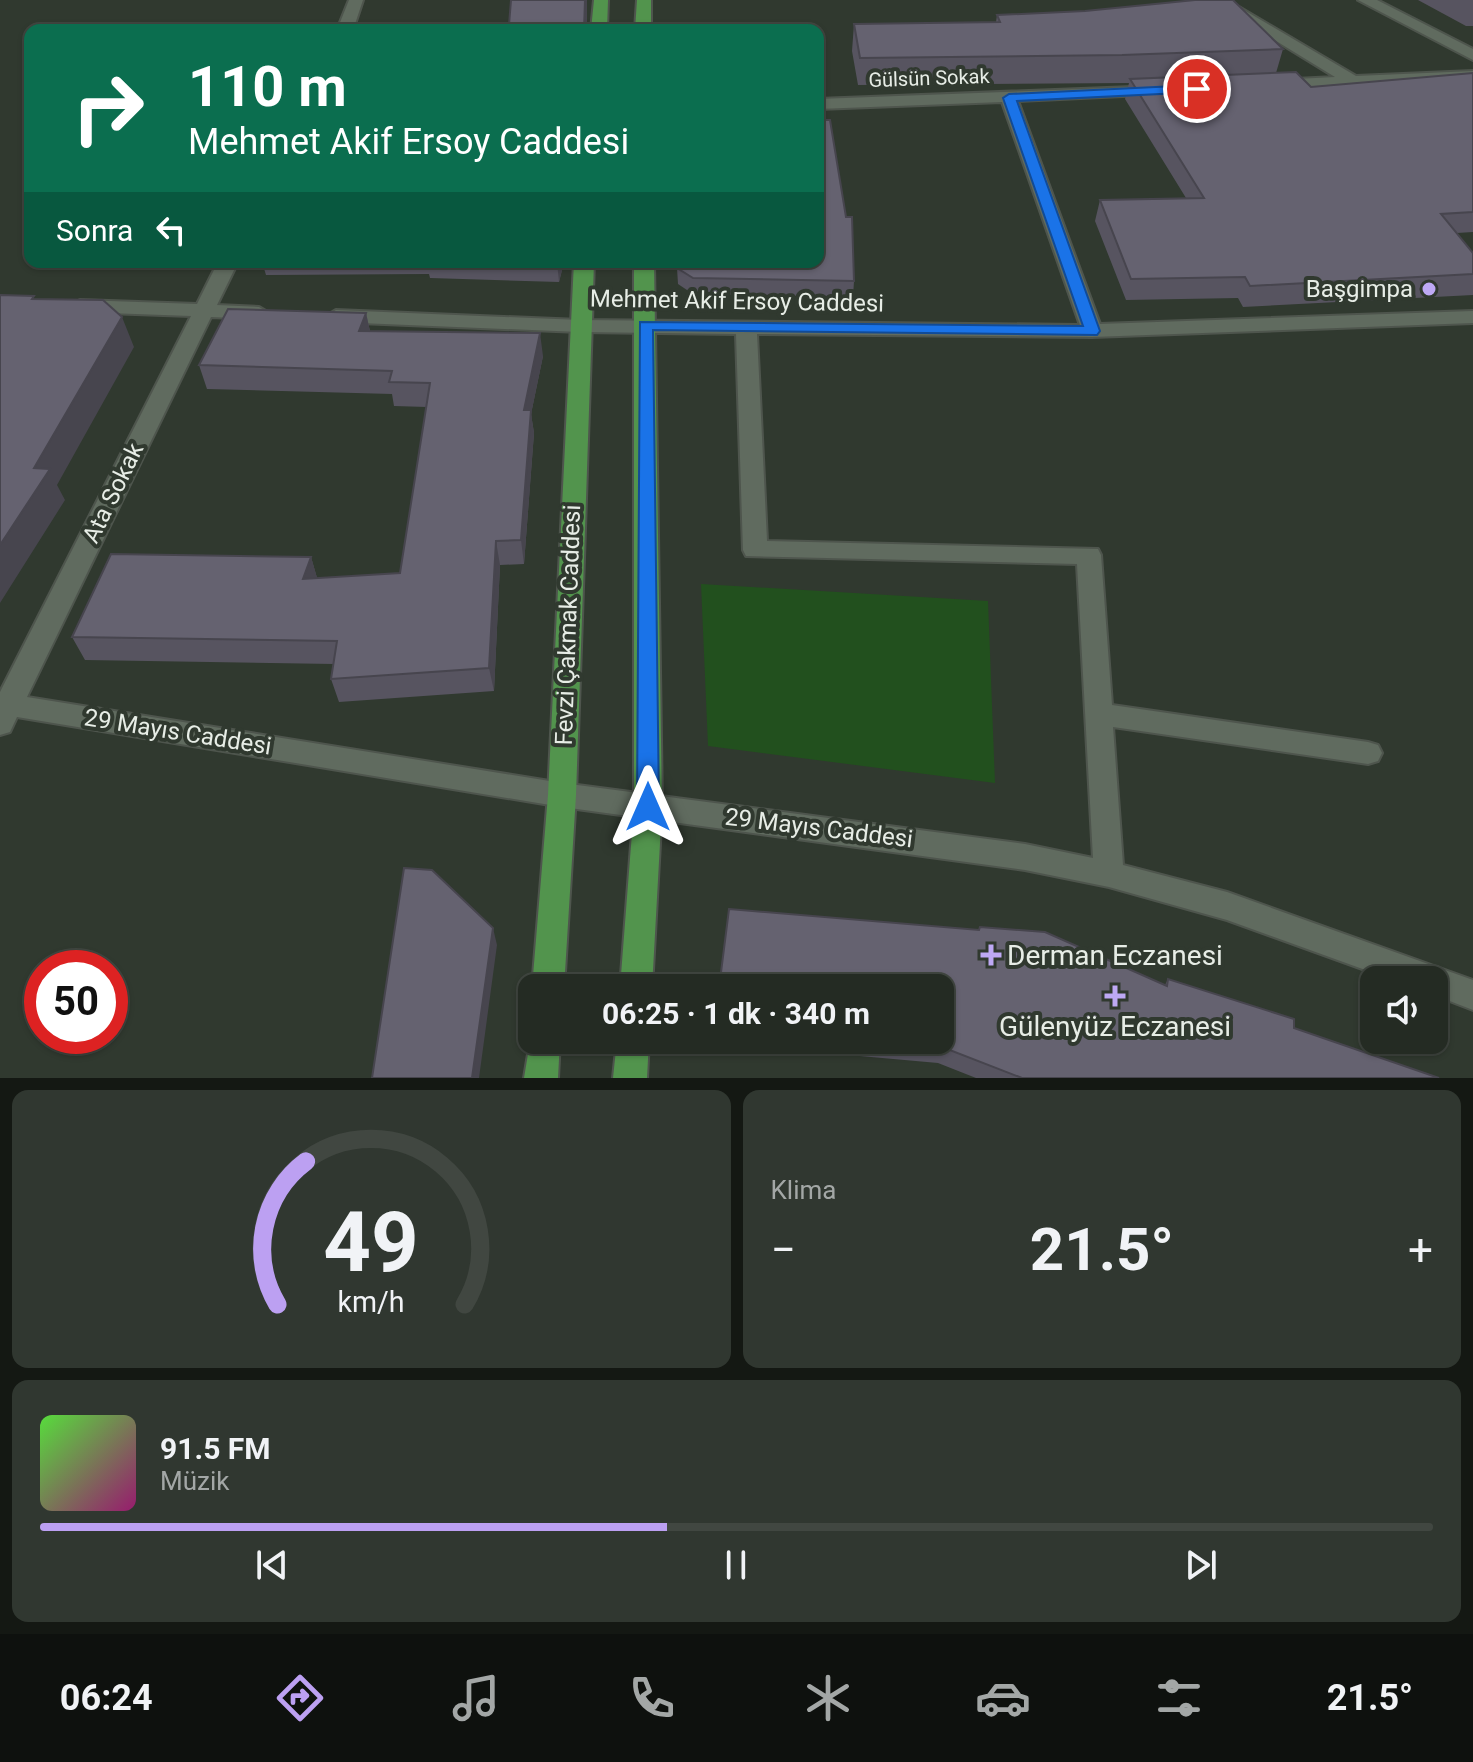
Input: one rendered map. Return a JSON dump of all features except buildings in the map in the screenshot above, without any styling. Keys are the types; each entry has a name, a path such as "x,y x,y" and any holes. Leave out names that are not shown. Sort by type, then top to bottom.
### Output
{"main road":[{"path":"599,24 601,0"},
{"path":"643,24 644,0"},
{"name":"Fevzi Çakmak Caddesi","path":"549,974 562,795 584,268"},
{"path":"637,974 648,807 644,268"},
{"path":"541,1078 543,1054"},
{"path":"630,1078 632,1054"}],"street":[{"path":"347,24 356,0"},
{"path":"1216,0 1354,82"},
{"path":"1365,0 1473,55"},
{"path":"1260,86 1473,76"},
{"name":"Gülsün Sokak","path":"824,104 1181,90"},
{"path":"1009,98 1092,331"},
{"name":"Ata Sokak","path":"3,711 225,268"},
{"path":"62,306 282,314"},
{"name":"Mehmet Akif Ersoy Caddesi","path":"313,315 580,326 1092,331 1473,317"},
{"path":"746,327 755,550 1089,555 1109,874"},
{"name":"29 Mayıs Caddesi","path":"3,711 562,795 943,843 1109,874 1227,906 1395,966"},
{"path":"1098,714 1368,753"},
{"name":"29 Mayıs Caddesi","path":"1448,985 1473,995"}],"green space":[{"path":"701,584 988,601 995,783 708,746"}],"place":[{"name":"Başgimpa","path":"1429,289"},
{"name":"Derman Eczanesi","path":"991,955"},
{"name":"Gülenyüz Eczanesi","path":"1115,996"}],"route":[{"path":"648,807 645,326 1092,331 1009,98 1197,89"}]}
